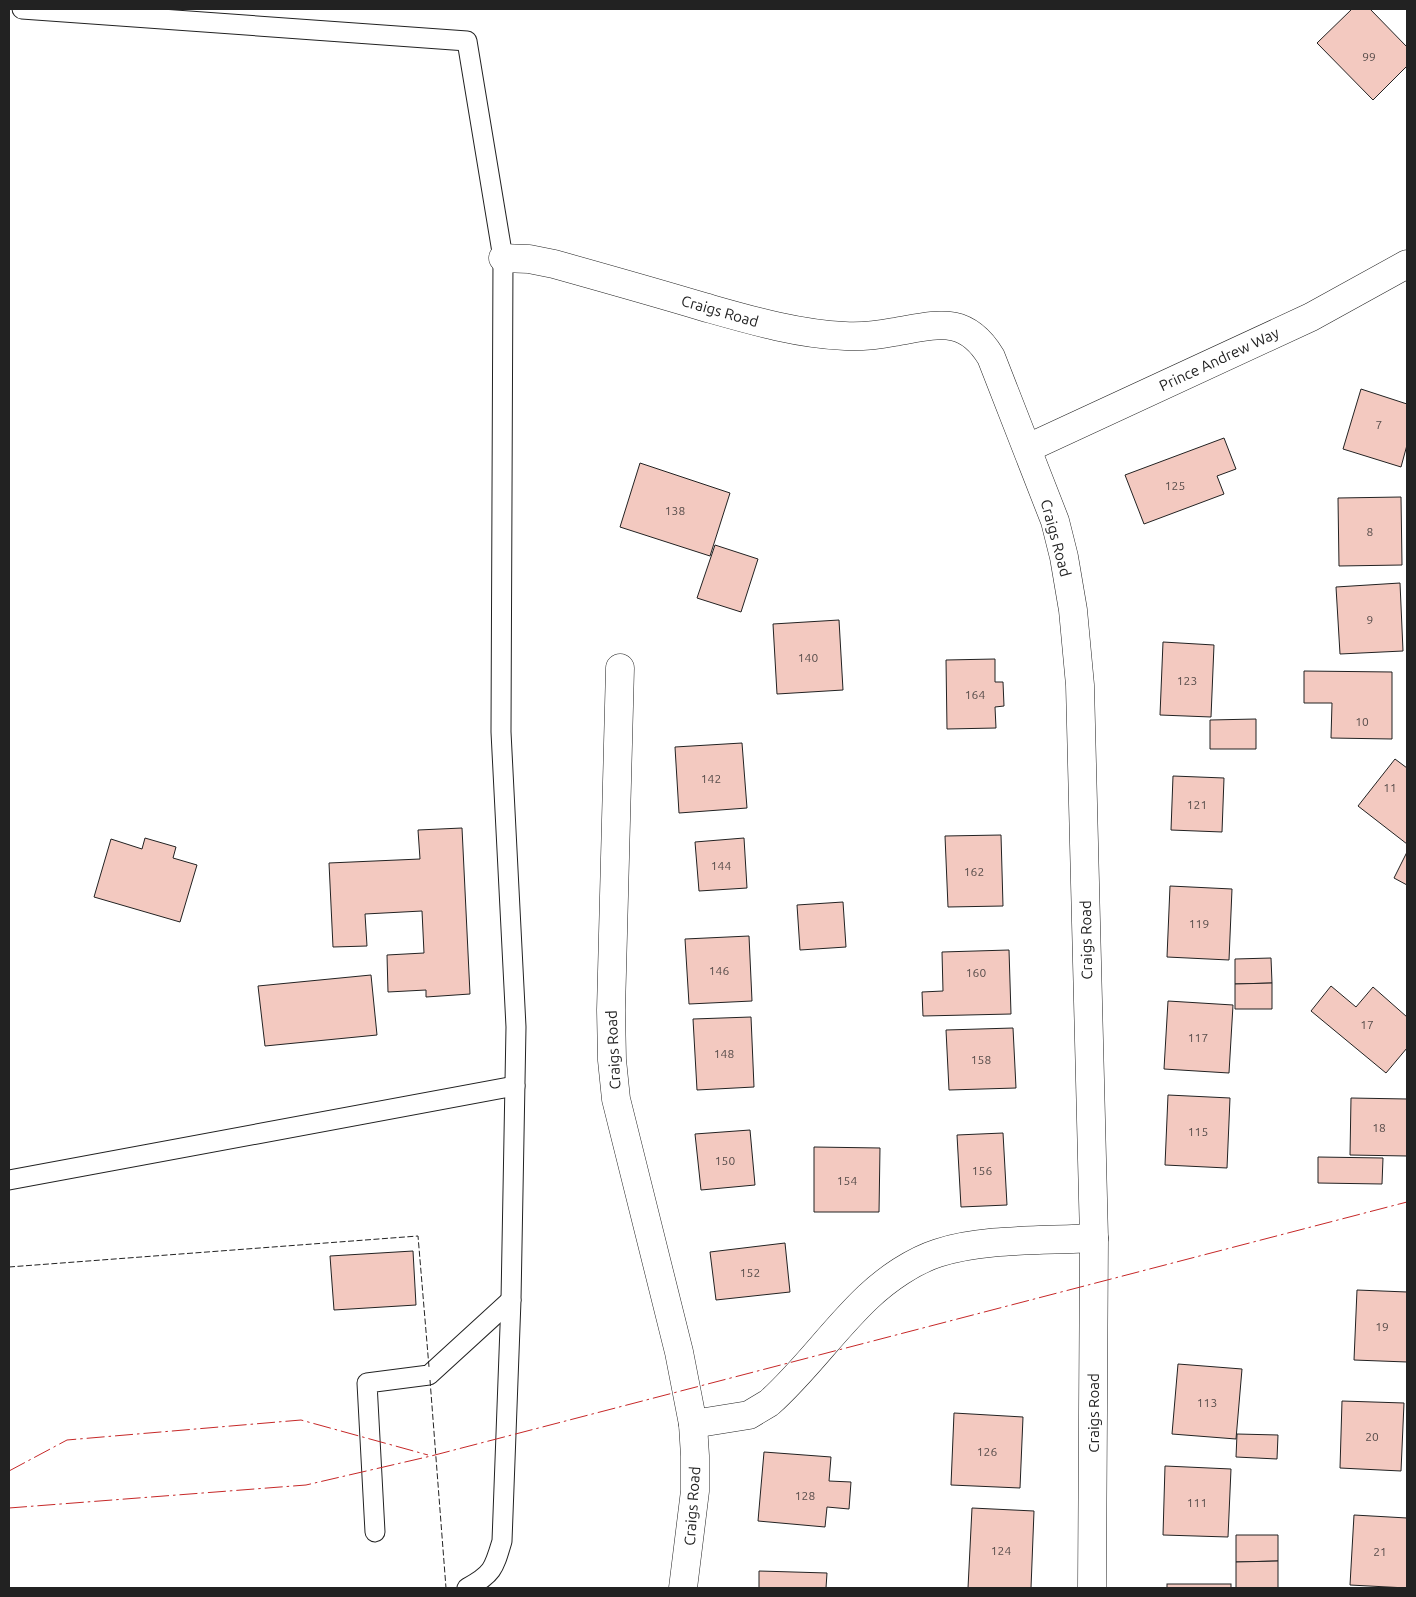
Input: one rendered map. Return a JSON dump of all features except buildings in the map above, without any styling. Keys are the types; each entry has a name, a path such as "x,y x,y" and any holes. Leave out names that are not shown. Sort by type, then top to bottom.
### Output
{"street":[{"name":"Craigs Road","path":"504,258 554,264 768,325 813,333 862,336 938,325 948,326 968,332 982,342 991,357 1055,521 1064,557 1073,610 1080,685 1094,1238 1092,1588"},
{"name":"Prince Andrew Way","path":"1028,448 1310,317 1407,264"},
{"name":"Craigs Road","path":"620,668 611,1010 612,1060 616,1099 679,1352 693,1424 695,1491 683,1588"},
{"path":"693,1424 749,1415 769,1404 868,1297 899,1272 918,1261 938,1253 970,1245 1094,1238"}],"lane":[{"path":"22,9 468,41 504,258 501,732 516,1027 511,1300 502,1541 494,1568 478,1582 466,1588"},
{"path":"9,1180 515,1086"},
{"path":"375,1532 367,1383 429,1375 511,1300"}],"fence":[{"path":"9,1267 418,1236 429,1367"},
{"path":"430,1380 446,1588"}],"power":[{"path":"9,1508 306,1485 431,1456 1407,1202"},
{"path":"9,1471 67,1440 301,1420 428,1455"}]}
